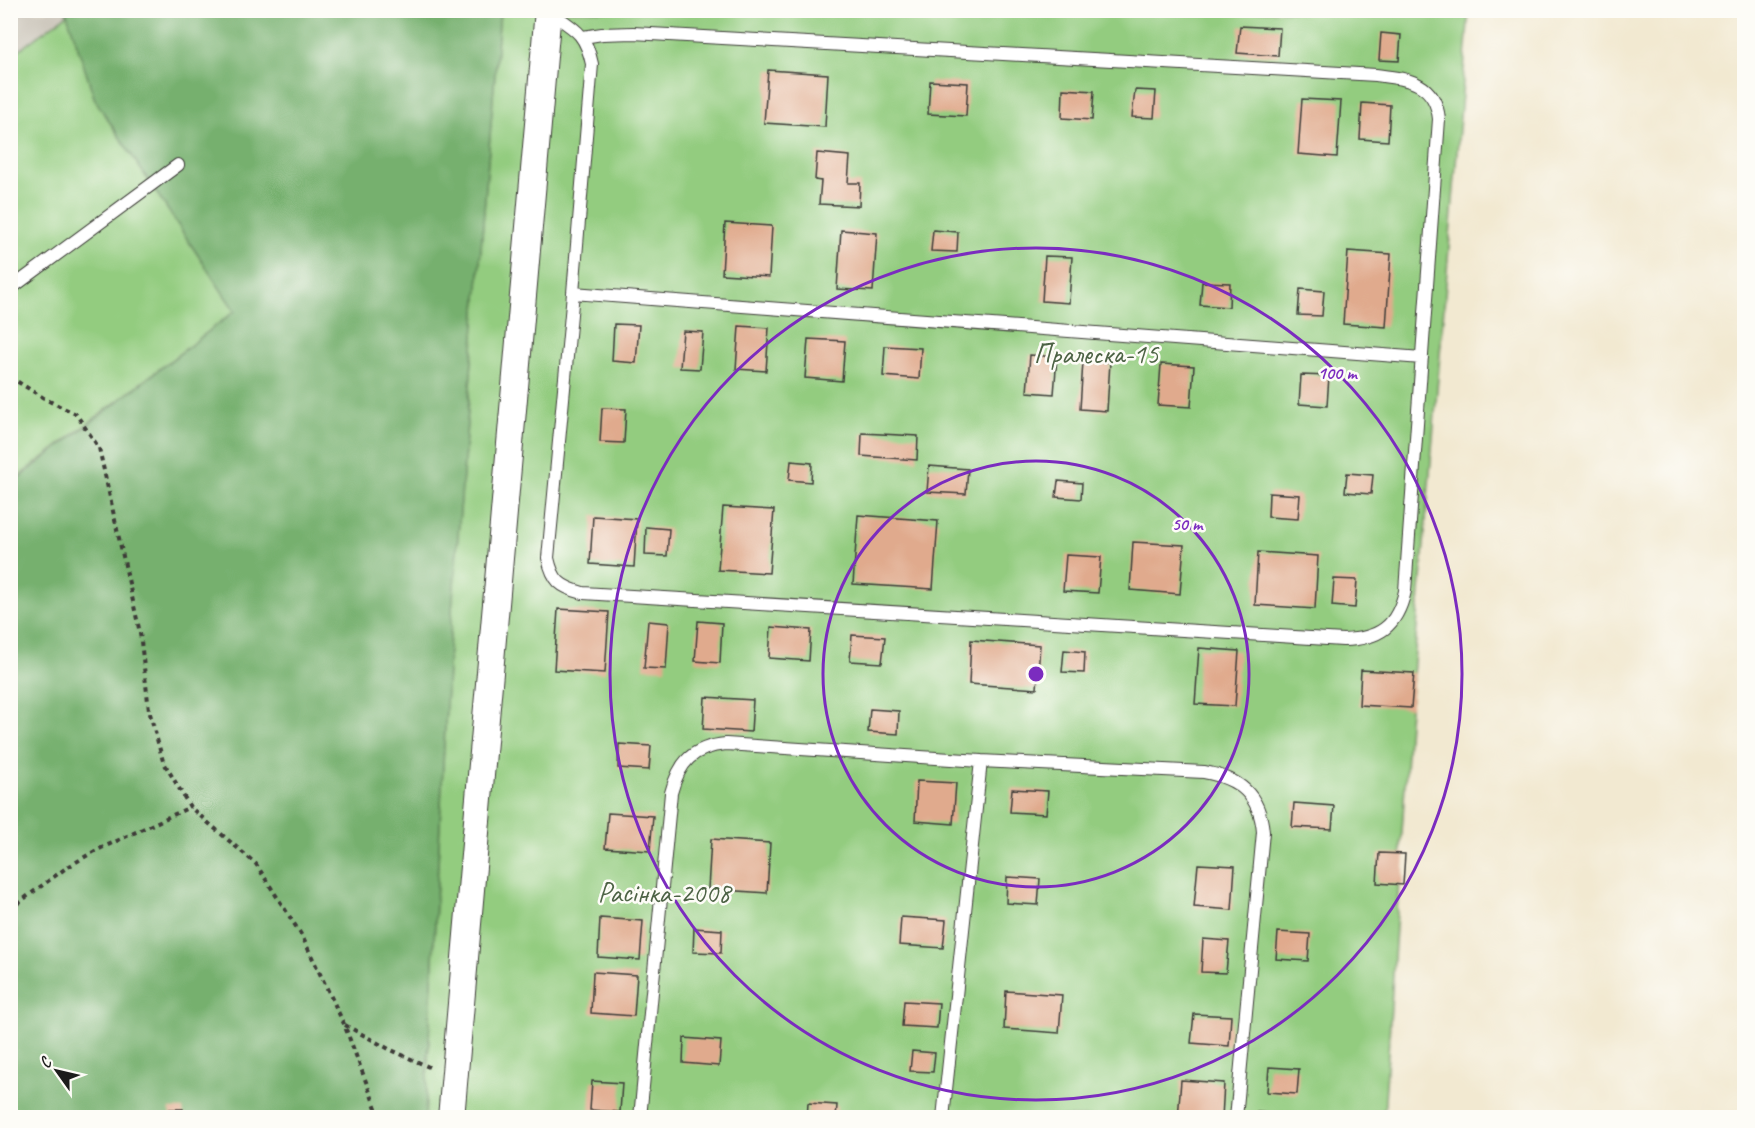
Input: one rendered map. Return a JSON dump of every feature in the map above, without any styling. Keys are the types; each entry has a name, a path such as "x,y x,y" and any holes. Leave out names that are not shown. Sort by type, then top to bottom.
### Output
{"street":[{"path":"451,1118 548,10"}],"lane":[{"path":"548,10 583,37 589,49 592,81 548,558 551,571 559,583 583,593 1343,640 1367,639 1388,626 1402,605 1405,591 1439,119 1438,108 1433,98 1420,85 1376,75 633,33 610,33 583,37"},
{"path":"10,289 178,165"},
{"path":"573,293 1422,358"},
{"path":"640,1118 671,793 675,776 684,762 698,751 710,746 726,744 981,761 1204,772 1219,774 1234,781 1246,790 1256,803 1262,817 1263,832 1236,1118"},
{"path":"943,1118 981,761"}],"path":[{"path":"10,377 47,400 76,414 99,448 140,633 149,710 163,761 190,807 256,864 302,936 344,1024 376,1108 376,1118"},
{"path":"10,909 95,850 190,807"},
{"path":"344,1024 389,1049 455,1078"}],"shaded area":[{"path":"11,11 66,11 68,14 11,56"}],"green space":[{"path":"66,11 500,11 449,648 425,1117 11,1118 11,484 235,311 95,100"},
{"name":"Пралеска-15","path":"500,11 1469,11 1409,722 1384,1117 425,1118 449,648"},
{"path":"68,14 95,100 235,311 11,482 11,56"}],"building":[{"path":"1240,26 1280,28 1278,56 1237,53"},
{"path":"1381,33 1401,35 1399,61 1379,60"},
{"path":"768,70 828,74 825,127 764,123"},
{"path":"930,81 968,83 966,116 928,114"},
{"path":"1063,89 1094,91 1092,120 1062,118"},
{"path":"1135,90 1156,91 1154,118 1132,117"},
{"path":"1302,99 1341,101 1337,157 1298,154"},
{"path":"1362,103 1390,105 1388,141 1360,139"},
{"path":"817,153 850,156 848,183 860,183 859,206 819,204 821,181 815,180"},
{"path":"725,223 772,226 769,277 722,274"},
{"path":"841,230 877,233 873,291 837,289"},
{"path":"933,230 958,232 957,252 931,251"},
{"path":"1348,251 1391,254 1386,327 1343,324"},
{"path":"1045,256 1072,257 1069,303 1042,301"},
{"path":"1202,282 1230,283 1229,307 1200,305"},
{"path":"1300,289 1324,291 1322,316 1298,315"},
{"path":"614,324 639,325 636,363 612,361"},
{"path":"739,326 769,328 766,371 736,369"},
{"path":"683,331 703,332 700,369 680,368"},
{"path":"808,339 845,341 842,381 805,378"},
{"path":"885,346 921,348 919,379 883,376"},
{"path":"1030,355 1057,357 1054,394 1027,392"},
{"path":"1083,361 1110,362 1107,411 1080,409"},
{"path":"1161,364 1194,366 1191,407 1158,405"},
{"path":"1301,375 1329,376 1327,406 1299,404"},
{"path":"602,408 626,409 624,443 600,442"},
{"path":"862,433 918,436 917,460 861,456"},
{"path":"791,461 812,463 811,482 789,480"},
{"path":"929,466 968,469 966,494 927,492"},
{"path":"1347,473 1373,475 1371,494 1345,492"},
{"path":"1058,481 1082,483 1081,499 1056,497"},
{"path":"1269,493 1300,495 1298,519 1268,517"},
{"path":"723,507 774,510 769,573 718,570"},
{"path":"858,515 938,521 933,589 853,584"},
{"path":"593,516 637,519 634,567 590,564"},
{"path":"646,527 669,529 667,556 645,555"},
{"path":"1133,542 1184,545 1180,594 1130,590"},
{"path":"1258,552 1318,556 1315,609 1255,605"},
{"path":"1066,555 1101,557 1098,593 1063,591"},
{"path":"1334,579 1357,580 1355,608 1332,606"},
{"path":"558,609 609,612 605,673 554,670"},
{"path":"648,621 669,623 666,669 644,668"},
{"path":"698,621 722,623 720,663 695,661"},
{"path":"771,627 811,630 809,661 769,658"},
{"path":"852,635 885,637 882,663 850,661"},
{"path":"971,640 1040,645 1037,689 969,684"},
{"path":"1199,648 1239,651 1235,706 1195,704"},
{"path":"1064,650 1085,652 1084,673 1062,672"},
{"path":"1361,670 1414,673 1411,708 1359,705"},
{"path":"705,697 753,700 751,732 703,729"},
{"path":"870,709 899,711 898,734 868,732"},
{"path":"619,744 651,746 649,770 618,768"},
{"path":"917,781 956,783 953,824 915,821"},
{"path":"1012,789 1048,791 1046,814 1010,812"},
{"path":"1294,803 1334,806 1332,829 1292,827"},
{"path":"608,813 653,816 650,851 605,848"},
{"path":"711,839 770,843 767,893 708,889"},
{"path":"1379,853 1405,854 1403,885 1377,883"},
{"path":"1198,864 1235,866 1232,910 1194,907"},
{"path":"1007,877 1040,879 1038,905 1006,903"},
{"path":"901,917 946,920 943,948 899,945"},
{"path":"600,918 643,921 640,960 598,957"},
{"path":"694,928 722,930 721,953 693,952"},
{"path":"1278,932 1310,934 1308,961 1276,959"},
{"path":"1203,939 1229,941 1226,973 1201,972"},
{"path":"593,972 637,975 634,1016 591,1013"},
{"path":"1006,991 1062,995 1059,1033 1004,1029"},
{"path":"904,1001 939,1003 937,1028 902,1026"},
{"path":"1194,1014 1231,1016 1229,1046 1191,1043"},
{"path":"684,1038 721,1041 719,1066 683,1063"},
{"path":"912,1051 935,1053 933,1072 910,1071"},
{"path":"1269,1067 1299,1069 1297,1094 1267,1092"},
{"path":"1181,1080 1224,1083 1222,1118 1178,1118"},
{"path":"592,1081 622,1083 620,1112 590,1110"},
{"path":"808,1103 837,1105 836,1118 807,1118"},
{"path":"170,1109 183,1109 184,1118 170,1118"},
{"path":"1257,1112 1305,1116 1305,1118 1256,1118"}],"park label":[{"name":"Расінка-2008","path":"664,892"}]}
